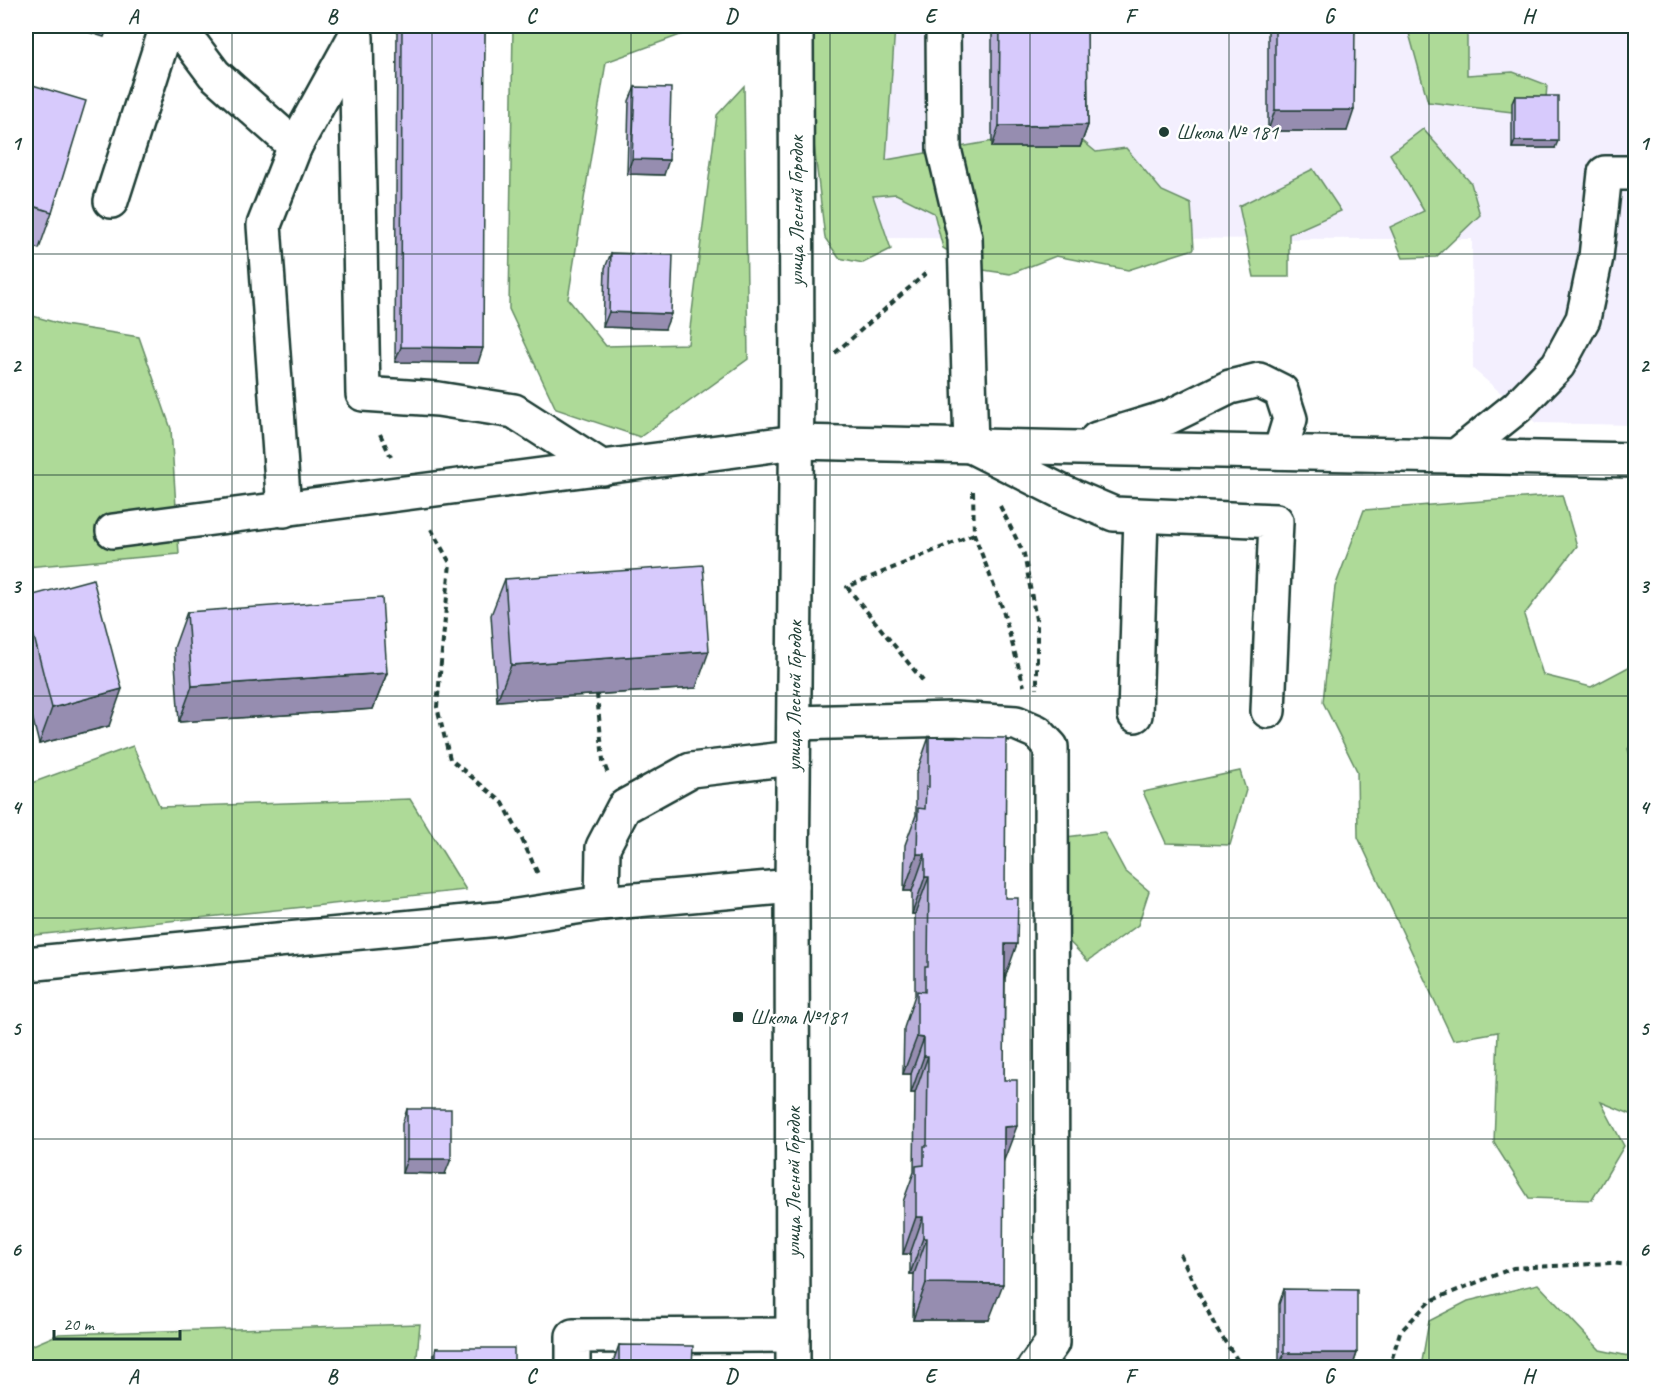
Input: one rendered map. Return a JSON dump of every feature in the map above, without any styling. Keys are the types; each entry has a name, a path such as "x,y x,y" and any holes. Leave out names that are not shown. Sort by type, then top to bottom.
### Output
{"street":[{"path":"111,201 167,26"},
{"path":"178,26 214,74 295,146"},
{"name":"улица Лесной Городок","path":"793,1368 792,886 797,387 796,26"},
{"path":"943,26 944,149 965,238 971,446"},
{"path":"284,510 264,225 295,146 359,31"},
{"path":"359,31 363,394 438,399 514,411 603,468"},
{"path":"1456,456 1517,407 1558,365 1583,319 1596,256 1605,173 1635,173"},
{"path":"1066,448 1169,417 1230,387 1259,380 1281,391 1290,420 1280,452"},
{"path":"113,531 796,442 1635,460"},
{"path":"971,446 1060,491 1114,514 1276,521 1268,711"},
{"path":"1135,715 1141,516"},
{"path":"794,723 954,719 1016,723 1037,732 1051,747 1052,1343 1034,1368"},
{"path":"603,903 603,847 624,807 691,770 793,758"},
{"path":"26,964 498,919 603,903 792,886"},
{"path":"573,1368 573,1336 793,1335"}],"path":[{"path":"797,387 965,238"},
{"path":"363,394 385,447 450,563 436,707 450,759 503,803 554,911"},
{"path":"971,446 974,534 1002,607 1037,732"},
{"path":"1000,505 1024,554 1037,625 1037,732"},
{"path":"954,719 847,587 974,534"},
{"path":"597,694 603,761 624,807"},
{"path":"1180,1254 1217,1330 1243,1368"},
{"path":"1389,1368 1400,1332 1430,1301 1513,1268 1612,1263 1635,1266"}],"shaded area":[{"name":"Школа № 181","path":"855,26 1635,26 1635,425 1536,423 1473,369 1472,239 855,238"}],"green space":[{"path":"513,26 758,26 683,34 606,62 568,299 606,346 688,344 717,115 744,86 748,359 640,437 556,409 509,309"},
{"path":"814,26 895,26 886,160 1067,128 1096,152 1126,148 1162,191 1191,204 1194,249 1128,270 1056,256 1010,274 977,269 943,248 934,213 896,194 873,196 891,249 863,263 839,258 825,238 806,76"},
{"path":"1407,26 1467,26 1467,75 1513,72 1547,85 1546,98 1529,114 1428,102"},
{"path":"1423,129 1471,183 1480,215 1436,257 1403,258 1390,227 1424,211 1390,154"},
{"path":"1313,169 1341,211 1289,234 1289,277 1254,277 1239,206"},
{"path":"26,314 64,325 139,337 171,429 179,554 26,567"},
{"path":"1562,495 1577,546 1524,615 1543,675 1591,687 1636,663 1635,739 1628,749 1636,775 1635,1116 1601,1102 1624,1146 1592,1200 1529,1198 1494,1143 1498,1032 1453,1040 1358,837 1357,771 1323,702 1335,587 1364,510"},
{"path":"133,746 160,807 410,799 466,890 26,936 26,785"},
{"path":"1240,771 1246,790 1230,845 1166,843 1143,792"},
{"path":"1104,832 1125,871 1149,891 1138,925 1088,961 1059,931 1059,838"},
{"path":"1538,1284 1600,1350 1633,1357 1635,1367 1421,1367 1429,1321 1468,1301"},
{"path":"420,1324 416,1367 26,1367 26,1348 59,1334"}],"building":[{"path":"402,26 485,26 483,348 401,347"},
{"path":"1000,26 1087,26 1088,125 999,126"},
{"path":"1275,26 1355,26 1354,110 1275,110"},
{"path":"26,83 86,101 52,212 26,204"},
{"path":"635,87 671,88 669,160 632,159"},
{"path":"1515,96 1558,96 1558,141 1515,141"},
{"path":"611,253 673,255 671,314 609,312"},
{"path":"703,565 709,651 511,665 505,579"},
{"path":"93,579 122,689 52,708 26,605 26,597"},
{"path":"382,598 387,673 192,686 187,612"},
{"path":"929,737 1006,738 1005,898 1018,898 1017,944 1005,944 1004,1080 1017,1080 1017,1126 1004,1127 1003,1284 926,1283 927,1238 923,1238 923,1217 916,1217 916,1166 924,1165 924,1146 927,1146 928,1056 924,1056 924,1038 917,1037 917,991 925,992 925,967 928,967 929,877 925,877 925,854 917,854 918,808 925,809 926,787 929,787"},
{"path":"407,1109 451,1109 451,1159 407,1159"},
{"path":"1284,1289 1357,1290 1357,1353 1284,1353"},
{"path":"619,1345 693,1346 692,1368 619,1368"},
{"path":"436,1348 514,1348 514,1368 436,1368"}],"place":[{"name":"Школа № 181","path":"1164,132"},
{"name":"Школа №181","path":"738,1017"}]}
